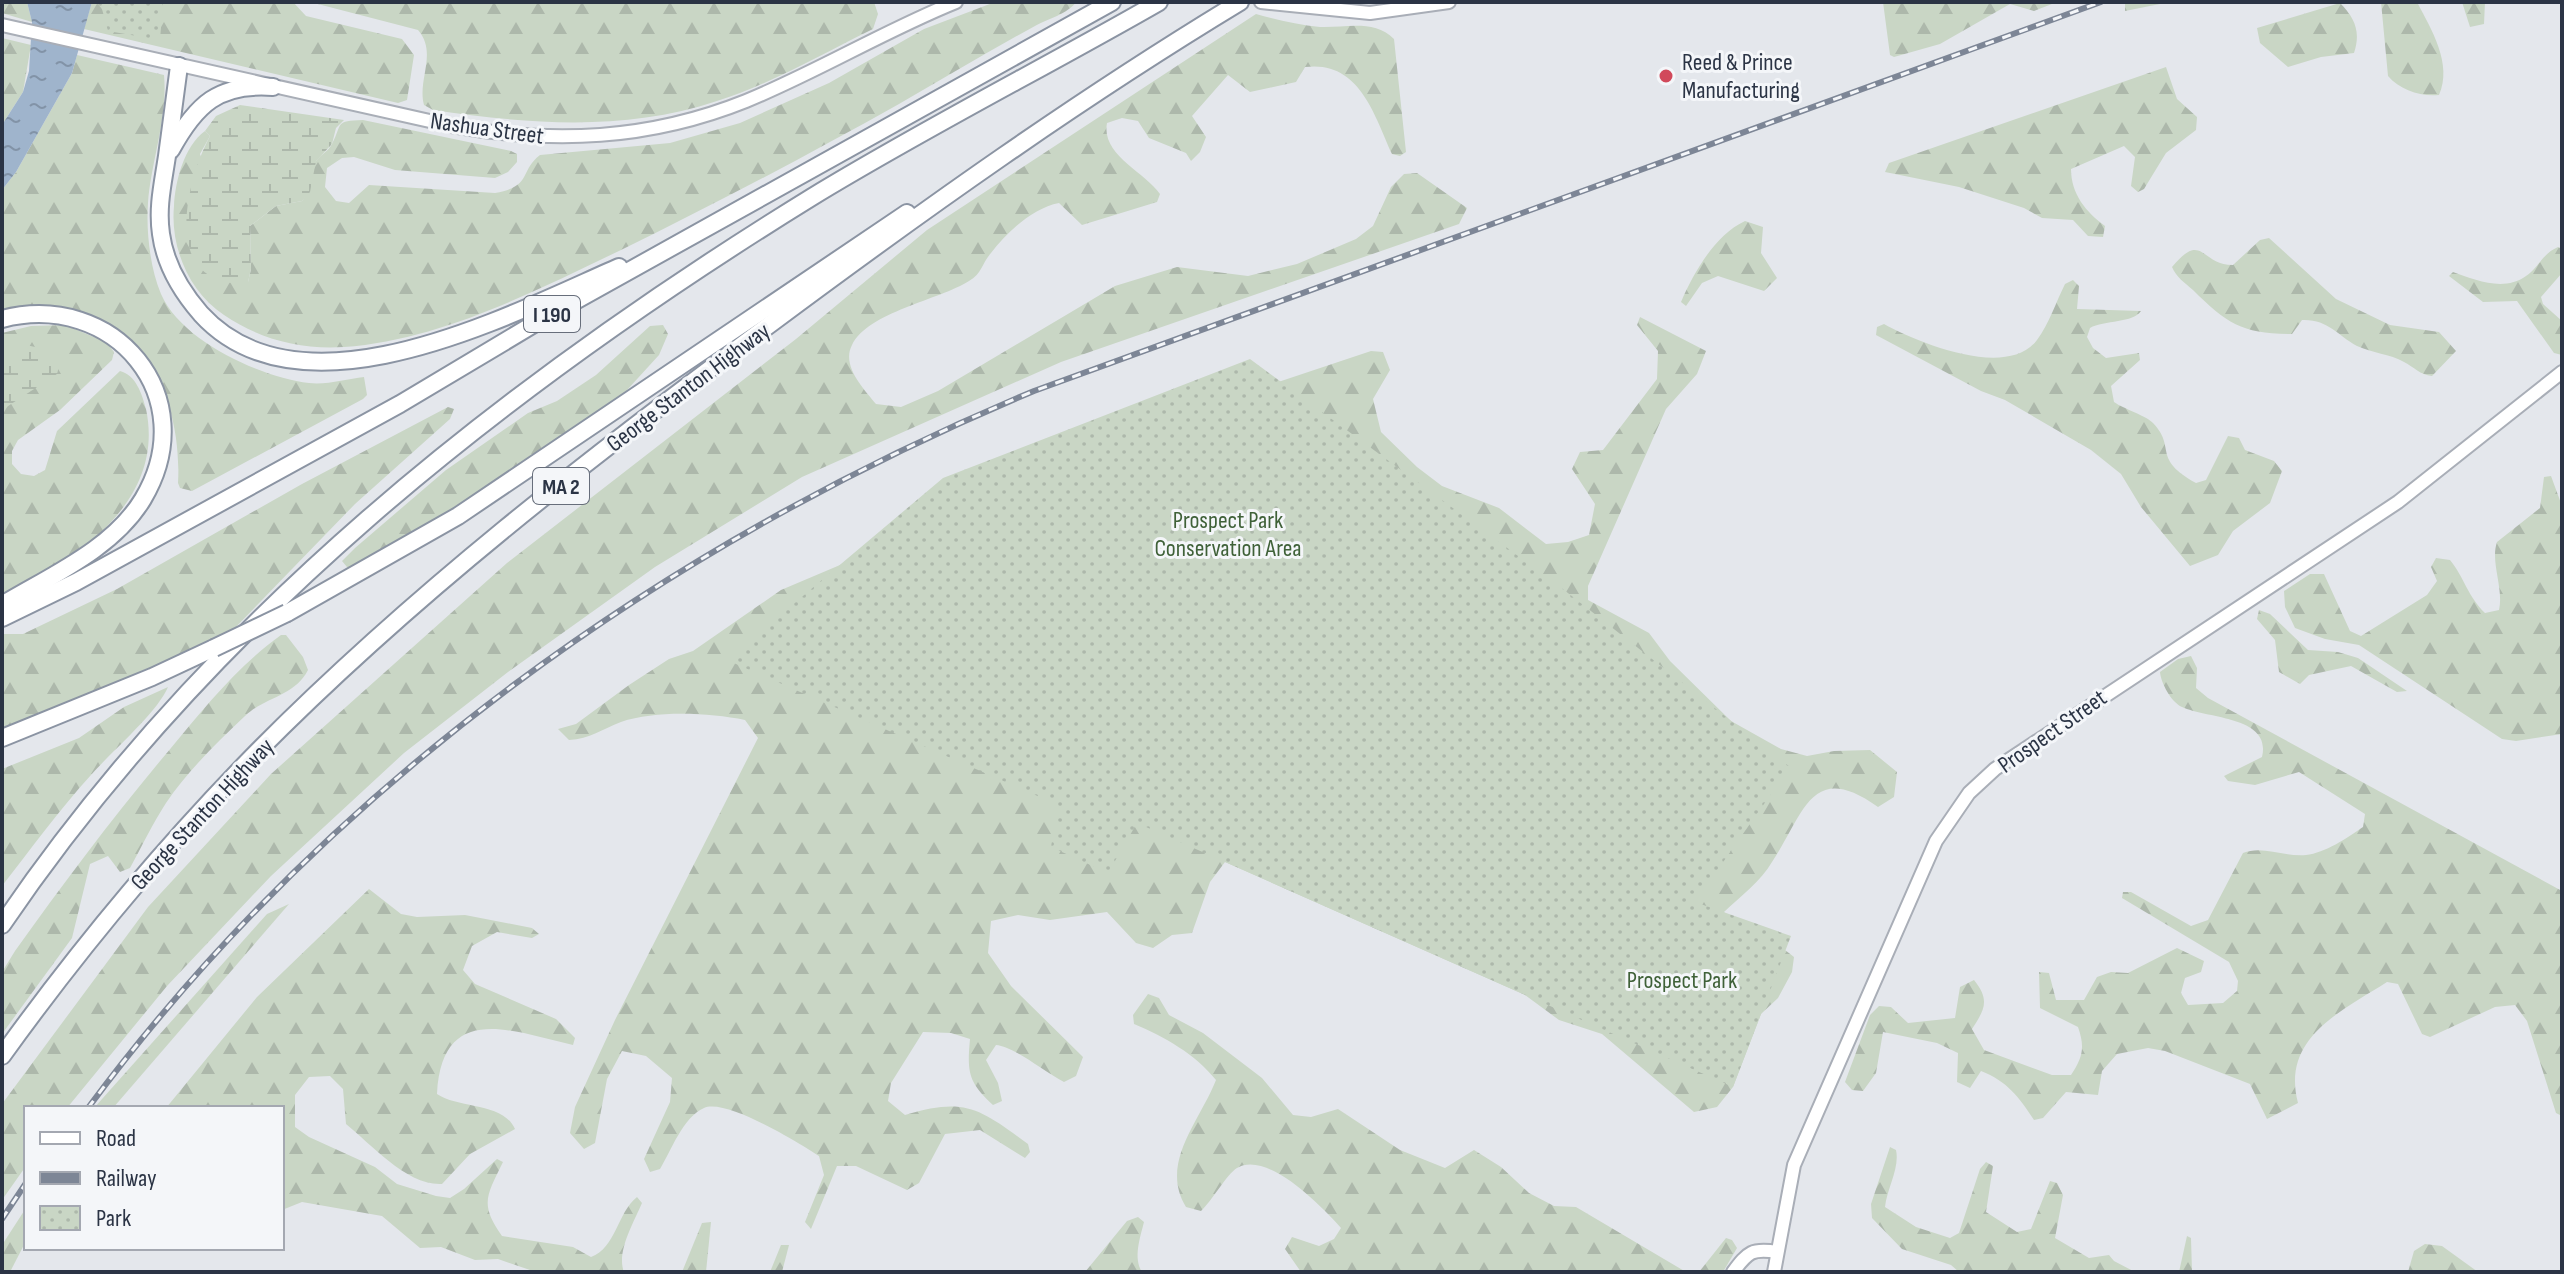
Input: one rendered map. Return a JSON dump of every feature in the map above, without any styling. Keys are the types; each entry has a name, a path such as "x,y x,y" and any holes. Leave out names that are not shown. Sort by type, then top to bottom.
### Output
{"highway":[{"name":"George Stanton Highway","path":"2,1056 94,934 256,753 321,691 454,574 594,458 998,157 1240,2"},
{"name":"I 190","path":"2,618 182,525 1107,5"},
{"path":"2,925 136,752 189,693 349,534 480,424 635,311 816,194 1153,5"},
{"path":"179,66 159,196 159,223 165,251 183,290 205,318 231,338 265,353 296,358 362,359 439,341 705,230"},
{"path":"167,158 189,120 207,101 235,87 273,87"},
{"path":"2,738 152,677 287,613 458,516 873,234 998,157"},
{"path":"2,319 46,313 70,316 113,335 134,356 151,380 162,424 157,472 131,515 92,551 2,605"}],"main road":[{"name":"Nashua Street","path":"2,25 507,136 611,136 683,122 746,101 956,2"},
{"path":"1261,2 1370,13 1449,2"},
{"name":"Prospect Street","path":"1774,1272 1794,1165 1936,841 1969,793 2035,739 2398,502 2562,372"},
{"path":"1733,1272 1748,1252 1755,1248 1777,1252"}],"green space":[{"path":"2,2 27,2 32,22 2,13"},
{"path":"92,2 293,2 306,16 402,39 414,55 407,100 398,103 84,29"},
{"path":"96,2 163,2 160,40 108,31 102,9"},
{"path":"310,2 874,2 878,14 873,29 737,94 682,111 611,121 576,122 504,119 433,110 424,105 427,57 424,39 418,30"},
{"path":"995,2 1076,2 1063,13 726,197 555,281 452,324 380,343 344,347 296,345 251,331 224,315 201,294 184,267 179,252 174,222 176,186 186,155 205,131 210,136 200,154 248,282 251,269 250,226 276,206 302,201 314,164 330,147 343,122 363,120 511,151 517,154 517,162 508,172 495,178 395,170 354,157 342,158 327,168 325,187 336,201 349,203 369,185 495,193 520,182 540,155 670,143 740,123 829,83 924,29"},
{"path":"1883,2 2057,2 2034,11 2010,4 1940,44 1894,57 1890,55"},
{"path":"2125,2 2170,2 2125,11"},
{"path":"2381,2 2417,2 2442,59 2443,83 2439,95 2411,92 2388,76"},
{"path":"2462,2 2485,2 2484,24 2470,27"},
{"path":"2340,3 2355,26 2357,38 2354,53 2321,57 2288,67 2260,43 2257,28"},
{"path":"1256,14 1320,27 1369,27 1394,39 1406,152 1400,156 1392,154 1362,93 1339,72 1324,67 1305,67 1296,82 1250,92 1228,75 1192,116 1206,137 1200,152 1191,161 1186,153 1149,138 1138,121 1122,118 1107,123 1110,144 1160,194 1157,202 1082,225 1059,203 1049,206 1013,229 973,278 873,324 852,345 849,361 855,377 876,404 901,407 938,391 1115,286 1177,267 1248,276 1297,264 1356,239 1373,226 1391,187 1404,174 1417,173 1467,208 1459,224 1061,362 802,477 655,567 508,672 404,753 271,876 167,986 69,1106 24,1106 24,1169 2,1200 2,1104 148,907 271,774 507,563 796,339 927,230"},
{"path":"2,38 31,45 23,92 2,125"},
{"path":"77,55 164,75 164,107 150,187 148,225 154,273 171,311 204,342 269,373 309,383 364,377 367,395 363,399 192,491 180,488 178,483 177,444 169,407 156,375 136,347 110,326 79,313 43,308 2,314 2,190 16,172 72,73"},
{"path":"2166,67 2177,99 2197,117 2196,130 2166,153 2144,189 2138,192 2131,186 2135,157 2124,146 2071,169 2081,202 2105,226 2103,237 2088,236 2073,220 2042,218 2024,208 1959,187 1885,172 1889,163"},
{"path":"240,105 344,120 336,128 332,144 316,161 310,192 302,201 276,206 250,226 251,269 248,282 236,283 217,279 201,269 191,254 187,214 196,170 210,136 205,131 216,116"},
{"path":"1745,221 1763,227 1761,253 1777,278 1764,291 1718,276 1702,283 1686,306 1681,302 1707,256 1724,235"},
{"path":"2269,238 2336,299 2390,325 2439,332 2456,351 2432,376 2399,359 2357,346 2319,322 2302,320 2292,334 2248,329 2216,311 2181,280 2172,267 2182,256 2196,250 2222,264 2233,265 2260,240"},
{"path":"2558,247 2562,249 2562,273 2541,297 2543,304 2562,321 2562,355 2554,353 2517,301 2483,302 2449,276 2453,272 2499,284 2517,281"},
{"path":"2073,280 2079,286 2077,309 2141,311 2132,318 2090,328 2087,337 2093,348 2106,358 2139,353 2140,360 2111,386 2114,402 2153,423 2164,439 2174,467 2196,483 2206,480 2228,436 2239,438 2245,450 2274,461 2282,471 2270,503 2233,531 2218,555 2190,566 2141,507 2121,474 2091,450 2005,400 1981,391 1876,335 1877,327 1884,324 1918,340 1962,354 2005,357 2023,352 2037,340 2065,284"},
{"name":"Prospect Park","path":"1640,317 1706,351 1697,374 1666,409 1588,586 1588,600 1649,633 1670,661 1731,721 1781,749 1807,756 1834,751 1870,750 1897,772 1894,797 1878,807 1856,794 1838,789 1823,791 1812,798 1767,869 1724,912 1740,926 1794,957 1792,972 1778,998 1761,1014 1733,1087 1717,1107 1694,1112 1602,1034 1559,1020 1525,995 1225,862 1210,882 1192,933 1172,935 1153,948 1136,943 1107,912 1050,920 1018,915 991,921 988,953 1011,986 1083,1057 1076,1076 1064,1082 1021,1055 996,1045 986,1060 998,1083 1002,1101 993,1105 978,1090 971,1076 970,1039 951,1033 923,1032 891,1083 888,1101 905,1115 943,1107 971,1109 997,1122 1028,1144 1030,1152 1025,1158 980,1130 945,1134 919,1183 907,1190 856,1166 837,1166 811,1229 805,1222 824,1175 819,1156 745,1115 714,1107 697,1112 684,1127 660,1169 650,1172 644,1159 670,1102 672,1078 646,1056 622,1051 607,1079 595,1143 584,1149 570,1133 575,1107 615,1020 758,738 745,720 699,714 635,718 590,736 569,740 558,729 576,724 629,685 669,659 693,651 781,590 1251,391 1371,351 1383,352 1390,370 1373,399 1381,432 1417,467 1442,486 1499,508 1546,544 1568,542 1589,535 1595,504 1572,469 1580,452 1603,450 1657,379 1658,351 1637,325"},
{"path":"65,325 106,342 114,352 112,360 60,410 18,440 12,451 12,464 21,474 34,476 45,470 57,431 120,371 134,381 140,391 146,409 149,443 142,473 128,500 108,525 58,566 2,599 2,333 31,326"},
{"path":"663,325 668,334 659,355 617,401 495,486 353,569 342,561 446,470 528,413 557,401 596,375 650,326"},
{"path":"26,345 49,350 61,359 57,374 2,410 2,352"},
{"name":"Prospect Park Conservation Area","path":"1250,359 1559,586 1790,767 1695,902 1791,936 1733,1087 1137,823 1108,873 1051,847 1058,805 727,660 943,478"},
{"path":"448,407 454,409 450,419 355,504 232,631 86,698 2,729 2,634 23,634 117,589 302,484"},
{"path":"2551,476 2562,506 2562,734 2516,741 2502,739 2359,645 2325,639 2295,628 2285,607 2284,591 2310,574 2324,574 2350,631 2361,636 2427,595 2437,581 2431,567 2436,558 2450,560 2485,613 2499,610 2495,558 2497,542 2540,508 2544,477"},
{"path":"2259,610 2270,614 2308,650 2338,652 2358,658 2407,691 2397,692 2351,666 2309,675 2300,684 2279,672 2275,640 2257,619"},
{"path":"281,635 286,635 303,657 308,670 302,679 288,691 253,710 203,757 166,803 130,868 120,872 108,856 90,864 72,938 2,1034 2,972 15,951 111,822 196,717 236,674"},
{"path":"2191,656 2197,668 2196,688 2208,698 2562,891 2562,1116 2556,1113 2527,1021 2515,1005 2495,1007 2430,1037 2422,1034 2398,984 2387,982 2318,1029 2298,1061 2295,1080 2298,1103 2267,1119 2250,1084 2165,1051 2148,1048 2117,1054 2102,1071 2098,1095 2066,1092 2043,1118 2034,1120 2012,1091 1990,1075 1981,1071 1970,1088 1957,1082 1958,1053 1937,1043 1883,1032 1876,1073 1863,1091 1852,1090 1845,1082 1870,1015 1879,1006 1891,1007 1908,1023 1955,1018 1960,987 1974,980 1984,1004 1972,1029 1984,1050 2052,1075 2071,1075 2080,1057 2082,1040 2078,1027 2040,1008 2039,972 2049,973 2056,1000 2084,1000 2097,977 2111,972 2128,973 2177,948 2204,961 2201,972 2185,978 2181,993 2188,1005 2223,1003 2237,991 2238,981 2229,962 2122,898 2123,892 2131,892 2191,926 2208,920 2243,853 2258,850 2306,855 2321,851 2363,827 2365,814 2299,772 2255,785 2228,781 2224,776 2262,757 2262,744 2248,726 2182,707 2170,697 2160,672 2178,659"},
{"path":"168,687 144,720 68,802 2,886 2,769 79,738 124,707"},
{"path":"369,889 401,914 417,917 465,915 532,928 539,934 532,938 497,932 472,946 463,970 475,984 556,1019 575,1038 573,1045 505,1030 485,1029 467,1034 452,1045 442,1064 437,1094 501,1114 515,1129 470,1154 442,1184 429,1183 403,1171 346,1124 343,1089 330,1076 309,1077 295,1095 295,1127 309,1137 375,1167 397,1184 436,1196 450,1198 497,1159 503,1162 490,1191 488,1207 502,1236 573,1247 591,1257 606,1246 637,1197 642,1203 624,1246 624,1272 530,1270 498,1259 475,1260 441,1247 420,1248 382,1216 302,1202 284,1209 284,1106 168,1106 257,997"},
{"path":"289,904 115,1106 96,1106 267,914"},
{"path":"1148,994 1159,998 1169,1015 1203,1033 1262,1078 1293,1115 1311,1117 1338,1109 1400,1150 1445,1168 1474,1150 1501,1167 1529,1193 1554,1206 1576,1207 1686,1272 1301,1272 1285,1249 1292,1237 1319,1246 1334,1239 1341,1228 1308,1195 1279,1174 1250,1165 1237,1168 1201,1211 1186,1207 1179,1191 1179,1158 1216,1080 1179,1047 1134,1024 1133,1015"},
{"path":"1890,1147 1896,1150 1897,1157 1885,1207 1916,1227 1950,1238 1959,1233 1980,1169 1986,1162 1993,1166 1986,1212 2017,1232 2031,1229 2050,1181 2057,1183 2063,1195 2055,1238 2089,1258 2109,1255 2135,1272 1959,1272 1951,1265 1902,1249 1872,1218 1871,1204"},
{"path":"24,1211 24,1245 10,1272 2,1272 2,1245"},
{"path":"1138,1217 1144,1222 1138,1254 1142,1272 1085,1272 1127,1221"},
{"path":"711,1222 706,1272 682,1272 702,1223"},
{"path":"2187,1236 2191,1238 2192,1272 2179,1272"},
{"path":"1726,1238 1732,1240 1737,1248 1723,1272 1699,1272"},
{"path":"2425,1244 2442,1246 2478,1272 2408,1272 2414,1251"},
{"path":"781,1245 789,1245 782,1272 770,1272"}],"water":[{"path":"27,2 92,2 72,73 16,172 2,190 2,125 23,92 29,71 32,22"}],"railway":[{"path":"90,1106 182,990 285,881 395,779 513,686 636,600 764,522 897,453 1034,391 2101,2"},
{"path":"2,1219 24,1186"}],"place":[{"name":"Reed & Prince Manufacturing","path":"1666,76"}]}
